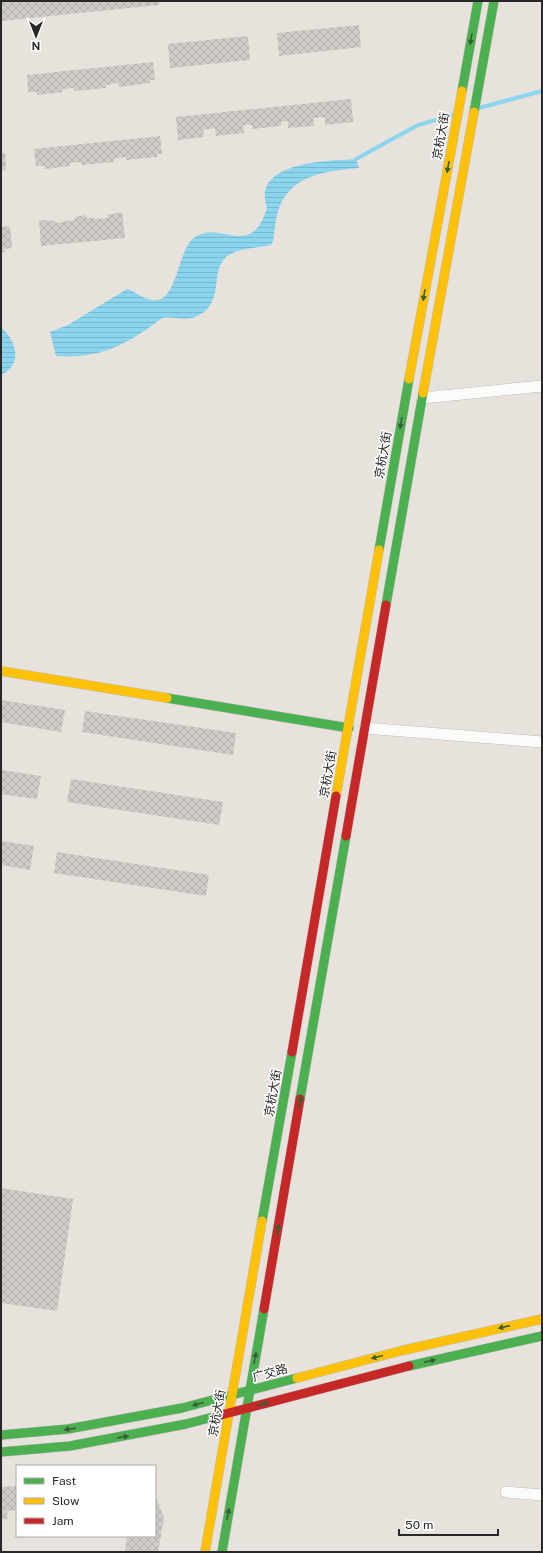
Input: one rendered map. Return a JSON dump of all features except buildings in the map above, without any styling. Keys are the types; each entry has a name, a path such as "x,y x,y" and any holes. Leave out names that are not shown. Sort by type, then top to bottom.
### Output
{"main road":[{"name":"京杭大街","path":"205,1552 402,418 478,1"},
{"path":"222,1552 422,398 494,1"},
{"path":"1,671 348,728"},
{"name":"广交路","path":"1,1435 68,1429 182,1408 400,1351 542,1319"},
{"path":"1,1452 70,1446 186,1424 404,1367 542,1336"}],"street":[{"path":"422,398 542,386"},
{"path":"365,728 542,742"},
{"path":"506,1492 542,1495"}],"water":[{"path":"356,159 359,168 312,176 292,188 279,208 271,245 238,251 229,255 223,261 219,269 211,304 205,311 191,318 162,318 125,343 100,352 86,355 56,356 50,332 68,325 127,289 152,300 161,299 167,294 172,285 184,252 189,243 195,237 205,233 244,236 253,232 260,223 267,208 265,192 270,181 281,172 311,163"},
{"path":"1,327 11,339 14,346 15,359 13,365 1,375"}],"waterway":[{"path":"479,108 542,91"},
{"path":"356,159 418,125 453,115"}],"traffic: fast":[{"path":"462,91 478,1"},
{"path":"474,112 494,1"},
{"path":"379,550 409,379"},
{"path":"386,605 423,393"},
{"path":"167,698 349,728"},
{"path":"300,1099 346,836"},
{"path":"262,1221 292,1052"},
{"path":"222,1552 264,1309"},
{"path":"409,1366 542,1336"},
{"path":"1,1435 68,1429 182,1408 297,1378"},
{"path":"1,1452 70,1446 186,1424 221,1415"}],"traffic: slow":[{"path":"409,379 462,91"},
{"path":"423,393 474,112"},
{"path":"336,796 379,550"},
{"path":"1,671 167,698"},
{"path":"205,1552 262,1221"},
{"path":"297,1378 400,1351 542,1319"}],"traffic: jam":[{"path":"346,836 386,605"},
{"path":"292,1052 336,796"},
{"path":"264,1309 300,1099"},
{"path":"221,1415 409,1366"}]}
